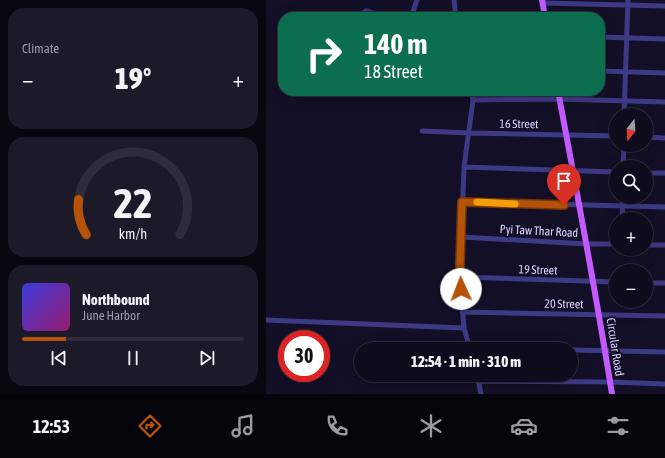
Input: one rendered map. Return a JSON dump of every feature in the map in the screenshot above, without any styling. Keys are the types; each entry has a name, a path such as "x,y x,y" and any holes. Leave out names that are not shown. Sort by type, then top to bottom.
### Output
{"main road":[{"path":"543,1 544,12"},
{"name":"Circular Road","path":"559,96 587,244 612,394"}],"street":[{"path":"413,12 417,0"},
{"path":"454,0 455,12"},
{"path":"543,1 628,3 665,6"},
{"path":"624,108 628,3"},
{"path":"605,37 665,39"},
{"path":"605,71 665,73"},
{"path":"468,342 462,312 460,277 464,168 473,100 472,96"},
{"path":"473,100 559,99 665,102"},
{"name":"16 Street","path":"422,131 609,136"},
{"path":"653,137 665,138"},
{"path":"464,168 609,172"},
{"path":"653,173 665,173"},
{"path":"462,202 665,207"},
{"path":"623,206 623,212"},
{"name":"Pyi Taw Thar Road","path":"461,237 609,244"},
{"path":"653,245 665,245"},
{"name":"19 Street","path":"460,277 609,282"},
{"path":"653,283 665,283"},
{"name":"20 Street","path":"462,312 665,316"},
{"path":"266,320 464,328"},
{"path":"578,350 665,352"},
{"path":"478,382 482,394"},
{"path":"578,382 665,384"}],"slow traffic":[{"path":"477,202 515,204"}],"route":[{"path":"461,289 460,264 462,202 564,205"}]}
